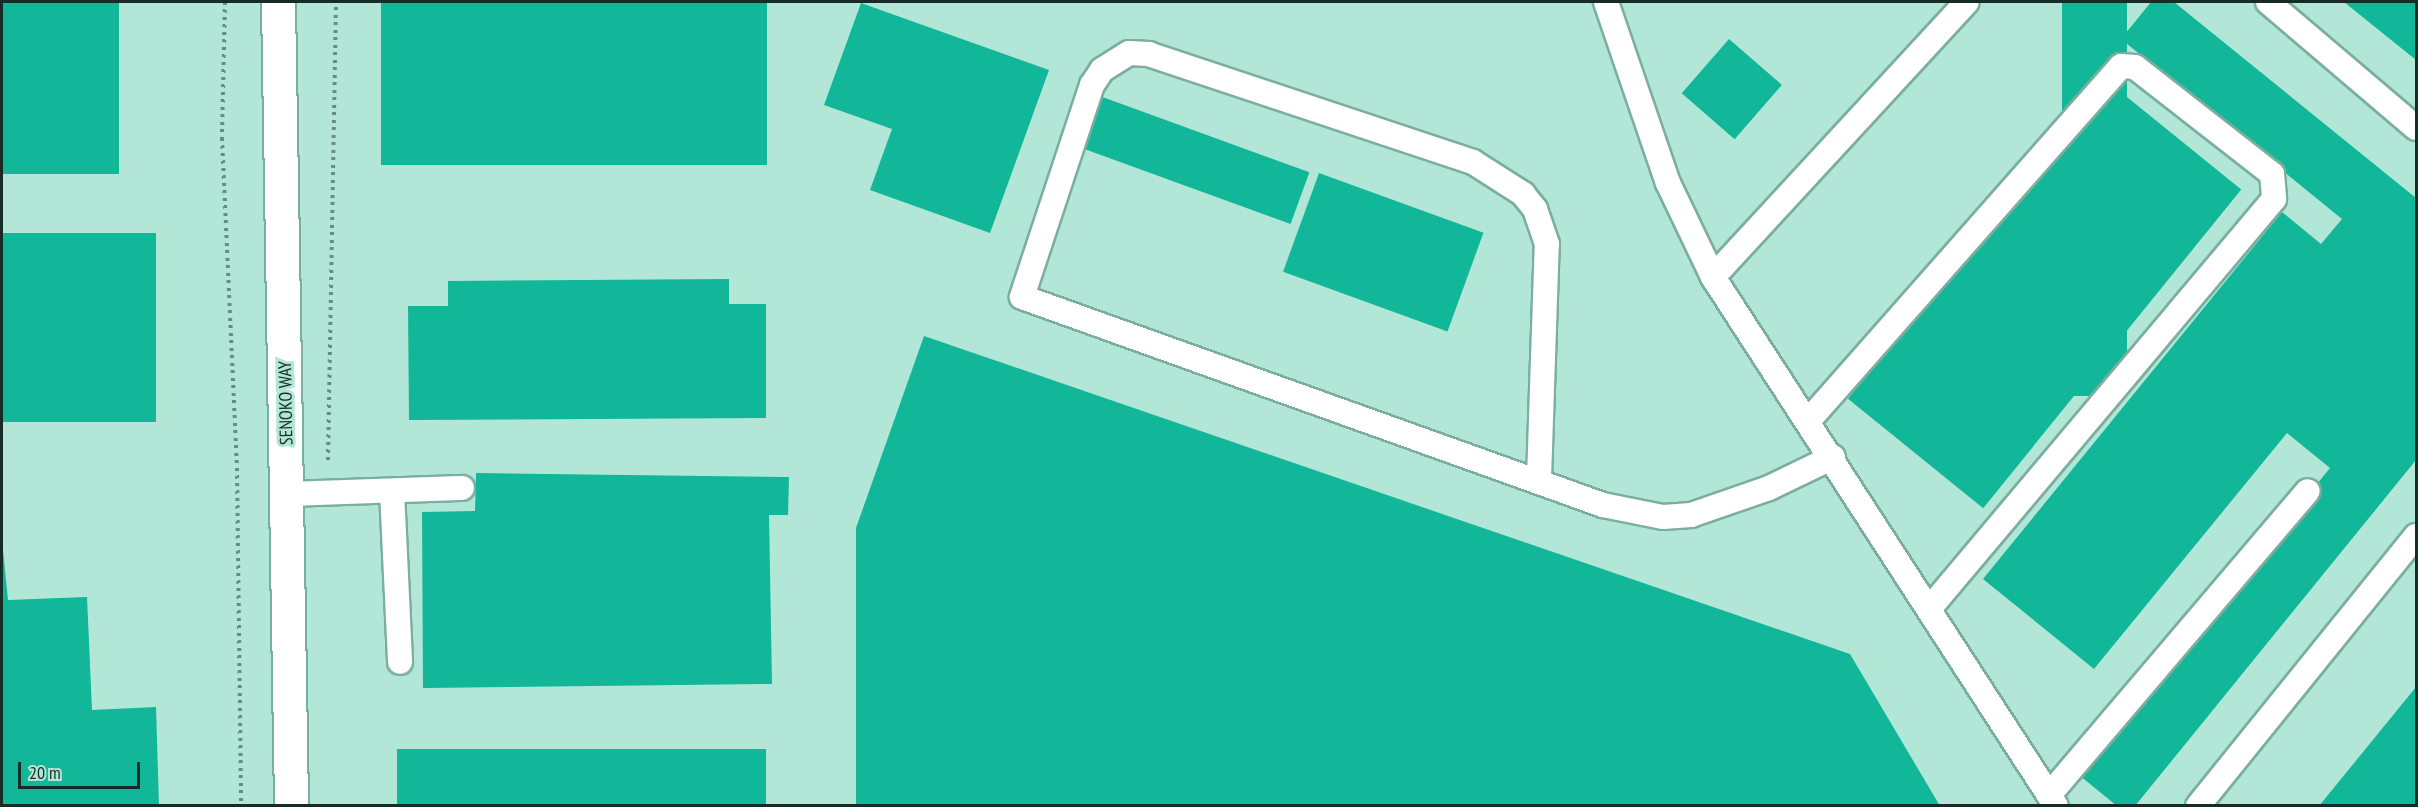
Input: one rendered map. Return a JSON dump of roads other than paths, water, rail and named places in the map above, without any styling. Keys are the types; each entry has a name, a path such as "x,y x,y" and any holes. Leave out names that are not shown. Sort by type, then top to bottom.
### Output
{"street":[{"name":"SENOKO WAY","path":"278,2 291,806"}],"lane":[{"path":"1606,2 1668,183 1713,277 1809,420 2053,800 2308,491"},
{"path":"1713,277 1967,2"},
{"path":"2268,2 2416,128"},
{"path":"1539,478 1547,244 1535,209 1524,194 1473,162 1149,54 1129,53 1102,70 1092,85 1022,297 1539,478 1603,505 1663,517 1691,515 1769,488 1833,457"},
{"path":"1809,420 2121,66 2135,67 2272,174 2274,198 1930,608"},
{"path":"286,494 462,488"},
{"path":"392,491 400,662"},
{"path":"2198,806 2413,548"}]}
